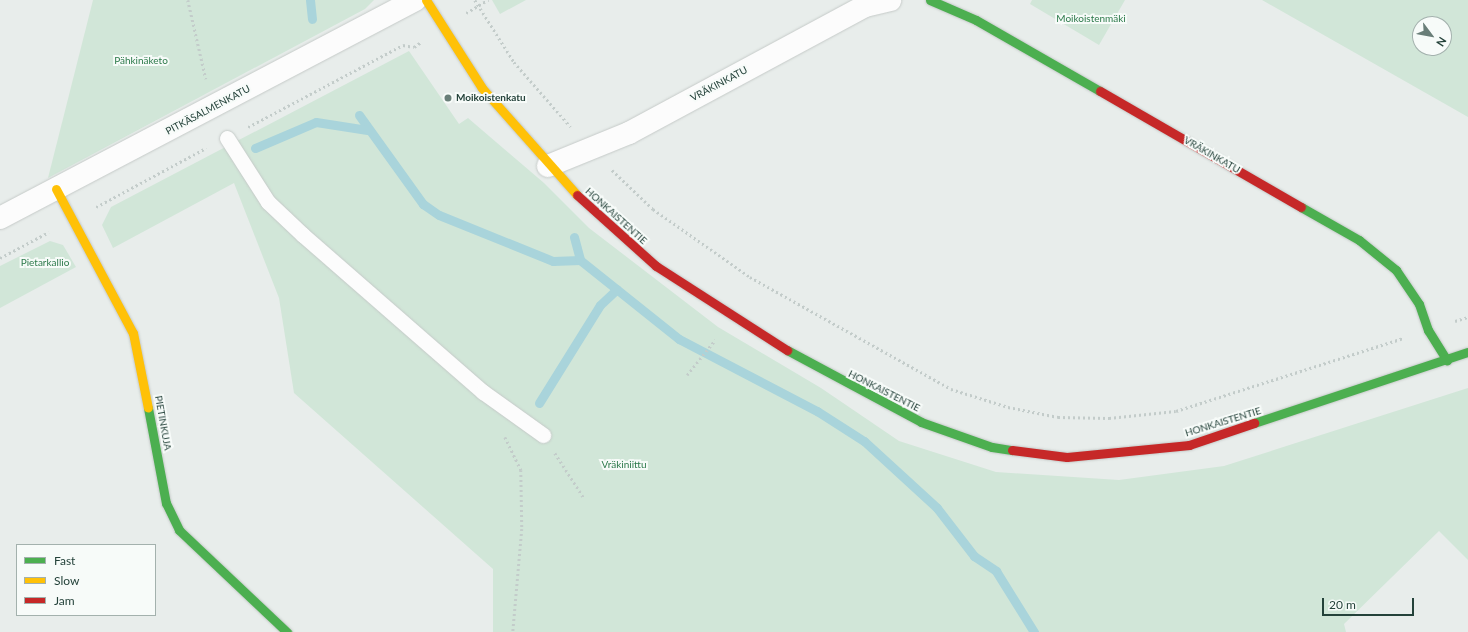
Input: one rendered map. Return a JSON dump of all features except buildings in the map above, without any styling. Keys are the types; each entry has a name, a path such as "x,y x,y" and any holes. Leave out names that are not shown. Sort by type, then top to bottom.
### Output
{"street":[{"name":"PITKÄSALMENKATU","path":"0,218 415,0"},
{"name":"HONKAISTENTIE","path":"426,0 482,88 548,166 602,220 656,266 732,318 838,380 921,422 992,447 1067,457 1189,444 1468,352"},
{"name":"VRÄKINKATU","path":"548,166 629,133 865,6 890,0"},
{"name":"VRÄKINKATU","path":"930,0 982,23 1359,240 1396,270 1419,304 1428,330 1447,360"},
{"name":"PIETINKUJA","path":"56,189 133,332 166,503 179,530 287,632"}],"lane":[{"path":"227,138 268,202 303,235 483,392 543,435"}],"path":[{"path":"188,0 208,86"},
{"path":"475,0 514,62 590,148 653,208 750,277 951,389 1008,406 1058,417 1109,418 1176,411 1468,317"},
{"path":"478,6 488,0"},
{"path":"687,375 732,318"},
{"path":"504,435 520,470 522,529 513,632"},
{"path":"543,435 584,498"}],"green space":[{"name":"Pähkinäketo","path":"93,0 374,0 365,9 48,178"},
{"path":"492,0 526,0 500,14"},
{"name":"Moikoistenmäki","path":"1032,0 1125,0 1099,45 1030,4"},
{"path":"1262,0 1468,0 1468,117"},
{"name":"Vräkiniittu","path":"409,51 459,124 468,118 544,183 589,228 718,327 821,388 899,441 996,472 1119,480 1224,466 1468,388 1468,560 1439,531 1344,624 1346,632 493,632 493,569 294,393 279,298 234,183 113,248 102,225 111,207"},
{"name":"Pietarkallio","path":"50,241 63,245 76,267 0,308 0,266"}],"waterway":[{"path":"310,0 312,19"},
{"path":"359,115 423,204 439,215 553,261 580,260 679,339 817,411 864,441 937,508 974,556 996,571 1034,632"},
{"path":"255,148 316,122 367,130"},
{"path":"574,237 580,260"},
{"path":"539,403 600,305 617,289"}],"traffic: fast":[{"path":"930,0 976,20 1100,91"},
{"path":"1301,207 1359,240 1396,270 1419,304 1428,330 1447,360"},
{"path":"787,350 921,422 992,447 1012,450"},
{"path":"1254,423 1468,352"},
{"path":"148,408 166,503 179,530 287,632"}],"traffic: slow":[{"path":"426,0 482,88 577,195"},
{"path":"56,189 133,333 148,408"}],"traffic: jam":[{"path":"1100,91 1301,207"},
{"path":"577,195 656,266 787,350"},
{"path":"1012,450 1067,457 1189,445 1254,423"}],"place":[{"name":"Moikoistenkatu","path":"448,98"}]}
